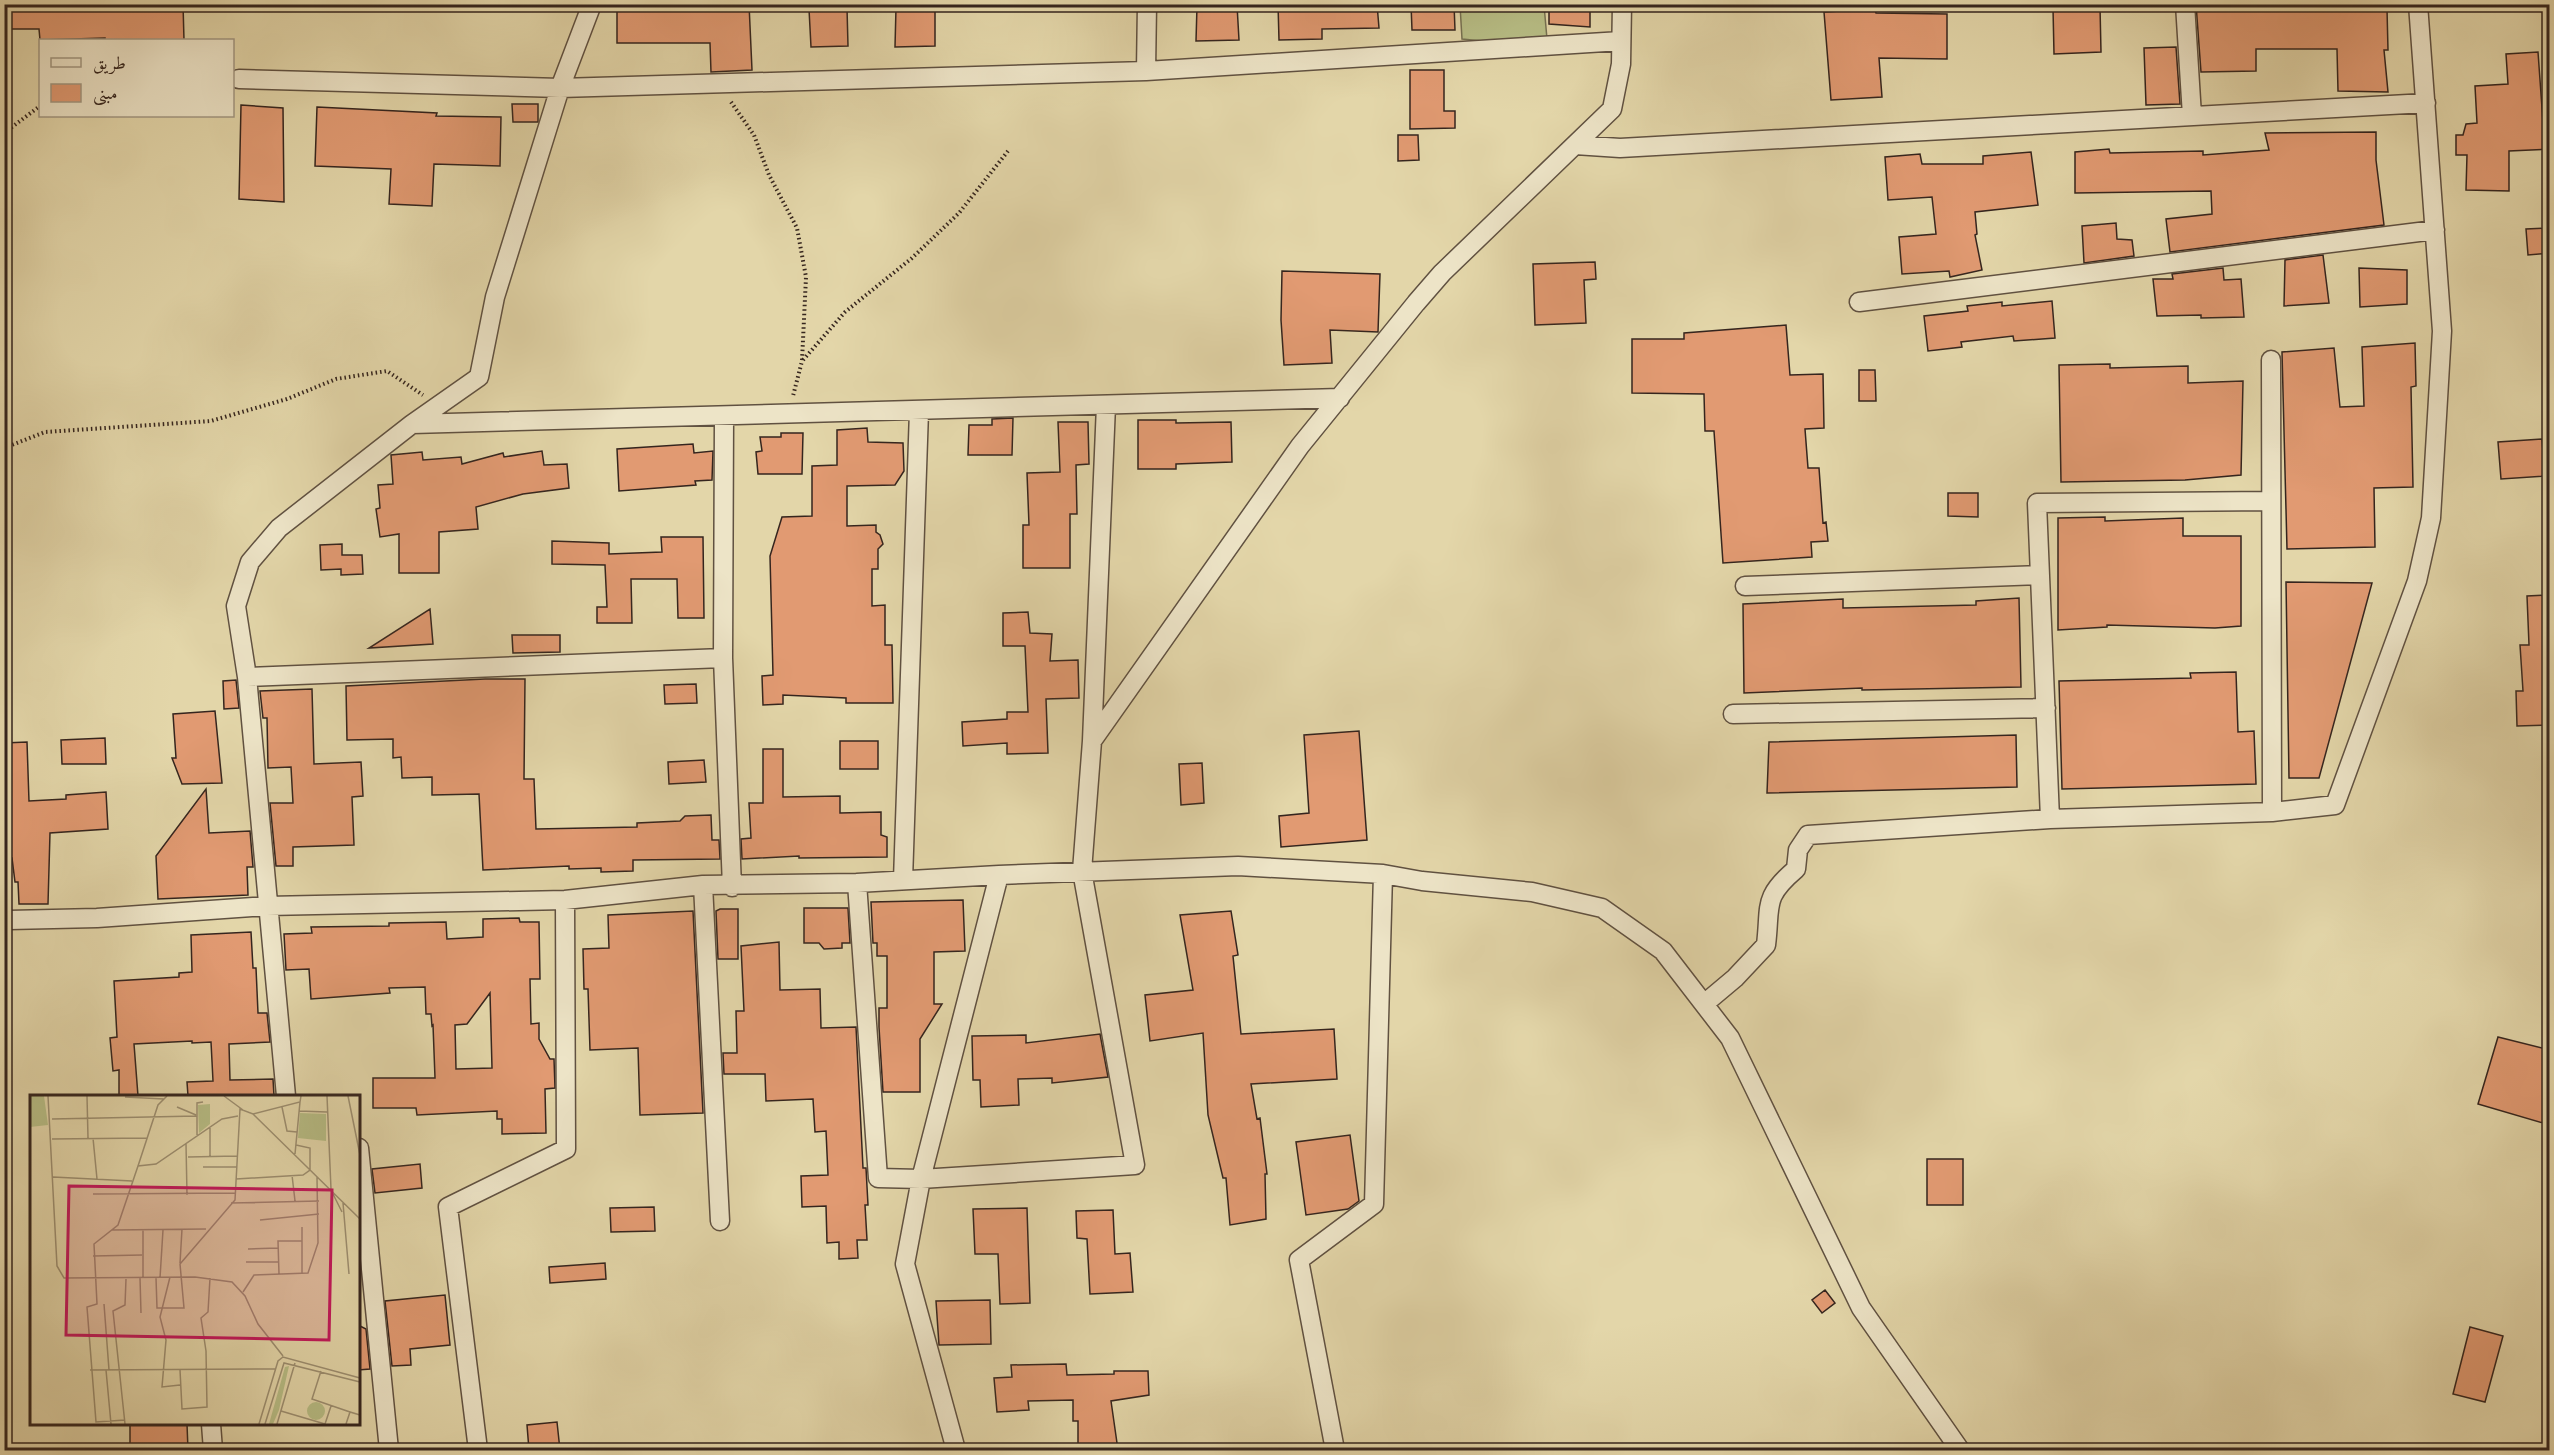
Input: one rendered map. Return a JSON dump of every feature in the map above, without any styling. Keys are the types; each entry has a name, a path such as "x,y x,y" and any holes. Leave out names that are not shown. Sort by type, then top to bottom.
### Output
{"street":[{"path":"286,1095 248,676 236,606 250,562 279,528 411,424 479,377 495,297 560,88 592,4"},
{"path":"1146,71 1147,4"},
{"path":"1092,741 1300,446 1442,273 1612,109 1621,64 1622,4"},
{"path":"2185,4 2192,116"},
{"path":"1704,1004 1735,978 1766,945 1770,898 1778,886 1796,869 1798,850 1808,835 2050,819 2272,812 2335,805 2417,581 2431,518 2441,342 2418,4"},
{"path":"239,79 560,88 721,84 1146,71 1621,41"},
{"path":"1575,145 1620,148 2426,103"},
{"path":"1859,302 2435,230"},
{"path":"2271,360 2272,812"},
{"path":"411,424 1340,398"},
{"path":"858,883 878,1178 921,1179 1135,1165 1082,871 1092,741 1106,405"},
{"path":"903,880 919,411"},
{"path":"723,417 723,658 732,887"},
{"path":"2050,819 2037,503 2271,501"},
{"path":"1745,586 2040,575"},
{"path":"248,676 723,658"},
{"path":"1733,714 2046,708"},
{"path":"4,917 9,920 97,918 267,906 565,900 703,885 732,887 858,883 999,874 1238,866 1383,874 1422,881 1532,892 1602,908 1663,951 1730,1038 1862,1308 1960,1450"},
{"path":"956,1450 905,1264 921,1179 999,874"},
{"path":"1335,1450 1299,1260 1374,1204 1383,874"},
{"path":"703,885 720,1221"},
{"path":"478,1450 448,1207 566,1149 565,900"},
{"path":"360,1158 389,1450"},
{"path":"211,1425 213,1450"}],"path":[{"path":"721,84 754,135 769,175 796,228 806,277 802,361 789,414"},
{"path":"4,133 39,107"},
{"path":"802,361 845,312 912,258 959,213 1008,151"},
{"path":"4,448 45,432 211,421 287,399 336,379 387,371 415,388 436,407"}],"green space":[{"path":"1460,5 1544,5 1547,39 1503,43 1462,39"}],"building":[{"path":"66,4 183,4 184,39 40,39 39,29 4,29 4,11 37,10 37,7"},
{"path":"617,4 749,4 752,70 711,72 710,43 617,43"},
{"path":"1278,4 1377,4 1379,28 1322,29 1322,39 1279,40"},
{"path":"1411,4 1454,4 1455,30 1412,30"},
{"path":"1549,4 1590,4 1590,27 1549,24"},
{"path":"2196,4 2254,4 2255,10 2387,9 2388,50 2384,50 2388,92 2338,91 2337,49 2256,49 2256,71 2201,72"},
{"path":"1237,5 1239,40 1196,41 1197,6"},
{"path":"2100,7 2101,52 2054,54 2053,8"},
{"path":"847,8 848,46 811,47 809,9"},
{"path":"896,8 935,8 935,46 895,47"},
{"path":"1875,9 1876,13 1947,14 1947,59 1879,58 1882,97 1831,100 1824,12"},
{"path":"2176,47 2180,104 2146,105 2144,48"},
{"path":"2538,52 2543,122 2550,122 2550,149 2509,151 2509,191 2466,190 2467,155 2456,155 2456,135 2463,135 2466,124 2477,123 2475,86 2508,84 2506,54"},
{"path":"1410,70 1444,70 1444,111 1455,111 1455,128 1410,129"},
{"path":"512,104 538,104 538,122 513,122"},
{"path":"241,105 283,108 284,202 239,199"},
{"path":"317,107 437,113 436,116 501,117 500,166 434,164 432,206 389,204 391,169 315,166"},
{"path":"2376,132 2376,160 2384,225 2170,252 2166,219 2212,214 2211,191 2075,193 2075,152 2109,149 2110,153 2203,151 2203,155 2269,150 2265,133"},
{"path":"1398,135 1418,135 1419,160 1398,161"},
{"path":"2031,152 2038,205 1975,212 1977,234 1975,235 1982,270 1950,277 1949,271 1902,274 1899,237 1936,234 1932,197 1888,200 1885,157 1920,154 1922,164 1983,164 1983,156"},
{"path":"2116,223 2117,239 2132,240 2134,256 2084,263 2082,226"},
{"path":"2550,228 2550,253 2528,255 2526,229"},
{"path":"2323,255 2329,303 2284,306 2285,260"},
{"path":"1595,262 1596,279 1584,280 1586,323 1535,325 1533,264"},
{"path":"2223,268 2224,280 2241,279 2244,317 2157,316 2153,279 2173,279 2172,274"},
{"path":"2359,268 2407,270 2407,304 2360,307"},
{"path":"1282,271 1380,274 1378,332 1330,330 1332,363 1284,365 1281,320"},
{"path":"2052,301 2055,338 2014,341 2013,336 1961,342 1962,347 1928,351 1924,316 1968,311 1967,306 2002,302 2002,306"},
{"path":"1786,325 1790,375 1823,374 1824,428 1805,429 1808,468 1819,468 1823,523 1826,522 1828,541 1811,542 1812,557 1723,563 1714,431 1705,431 1704,394 1632,393 1632,339 1684,339 1684,333"},
{"path":"2415,343 2416,386 2411,387 2413,487 2374,488 2375,547 2287,549 2282,352 2334,348 2340,407 2364,406 2362,347"},
{"path":"2110,364 2110,368 2188,366 2188,383 2243,381 2241,475 2185,480 2061,482 2059,365"},
{"path":"1859,370 1875,370 1876,401 1859,401"},
{"path":"1013,418 1012,455 968,455 969,425 992,425 992,419"},
{"path":"1138,420 1176,420 1176,423 1231,422 1232,462 1176,464 1176,469 1138,469"},
{"path":"1058,422 1088,422 1089,464 1076,465 1077,514 1070,514 1070,568 1023,568 1023,525 1029,525 1027,473 1060,472"},
{"path":"867,428 868,442 903,443 904,471 895,485 847,486 847,526 876,525 876,532 880,535 883,544 878,549 878,569 872,569 872,606 885,605 885,645 892,645 893,703 846,703 846,698 783,695 783,704 763,705 762,676 773,675 770,556 782,517 812,516 812,466 837,465 837,430"},
{"path":"781,433 803,433 802,474 758,474 756,452 762,451 760,437 781,437"},
{"path":"2542,439 2545,476 2501,479 2498,442"},
{"path":"693,444 694,453 713,451 712,480 695,481 696,485 619,491 617,449"},
{"path":"542,451 544,465 567,464 569,488 523,494 476,507 478,529 439,532 439,573 399,573 399,534 380,537 376,509 380,508 378,485 393,484 391,455 422,452 423,460 461,457 462,464 503,453 504,457"},
{"path":"1948,493 1978,493 1978,517 1948,516"},
{"path":"2105,517 2105,521 2183,518 2183,536 2241,536 2241,626 2215,628 2107,625 2107,627 2058,630 2058,518"},
{"path":"661,537 703,537 704,618 678,618 677,579 631,579 632,623 597,623 597,607 607,607 605,565 552,564 552,541 609,543 609,554 662,552"},
{"path":"342,544 342,555 362,555 363,574 341,575 341,569 321,570 320,545"},
{"path":"2286,582 2372,583 2319,778 2289,778"},
{"path":"2550,595 2550,725 2517,726 2516,691 2523,691 2520,645 2529,645 2527,596"},
{"path":"2019,598 2021,687 1862,690 1862,688 1744,693 1743,604 1843,599 1843,608 1976,605 1976,601"},
{"path":"430,609 433,644 369,648"},
{"path":"1028,612 1030,633 1052,634 1050,661 1078,660 1079,698 1046,699 1048,753 1007,754 1007,743 963,746 962,722 1007,719 1007,712 1028,712 1025,646 1003,646 1003,613"},
{"path":"512,635 560,635 560,652 513,653"},
{"path":"2236,672 2238,732 2254,731 2256,784 2062,789 2059,681 2191,678 2190,673"},
{"path":"525,679 524,779 534,779 536,829 637,827 637,823 680,821 685,816 711,815 712,840 719,840 720,859 633,860 633,871 601,872 601,868 569,869 569,866 483,870 479,794 432,795 432,777 402,778 401,757 393,758 393,739 347,740 346,686"},
{"path":"236,680 239,708 224,709 223,681"},
{"path":"696,684 697,703 665,704 664,685"},
{"path":"312,689 314,764 361,762 363,796 352,797 354,845 293,847 293,866 276,866 270,803 293,803 291,767 268,768 267,718 263,718 260,691"},
{"path":"215,711 222,783 182,784 172,758 176,758 173,714"},
{"path":"1359,731 1367,840 1281,847 1279,816 1309,813 1304,735"},
{"path":"2016,735 2017,787 1767,793 1769,742"},
{"path":"105,738 106,764 62,764 61,740"},
{"path":"840,741 878,741 878,769 840,769"},
{"path":"27,742 29,801 66,799 66,795 106,792 108,829 50,833 48,904 19,904 18,882 15,882 12,858 4,858 4,743"},
{"path":"763,749 783,749 783,797 840,796 840,813 881,812 881,835 887,837 887,857 799,858 799,856 742,859 741,839 751,838 749,803 763,803"},
{"path":"704,760 706,782 669,784 668,762"},
{"path":"1202,763 1204,803 1181,805 1179,764"},
{"path":"206,789 209,833 250,831 253,867 247,867 248,895 158,899 156,856"},
{"path":"963,900 965,951 934,952 934,1004 942,1004 920,1039 920,1092 883,1092 879,1008 887,1008 887,956 877,956 877,943 873,943 871,902"},
{"path":"804,908 848,908 850,943 842,943 842,948 824,949 819,943 804,943"},
{"path":"738,909 738,959 718,959 716,911"},
{"path":"693,911 703,1113 640,1115 638,1048 590,1050 588,989 584,989 583,949 609,948 608,915"},
{"path":"1231,911 1238,955 1233,956 1241,1034 1334,1029 1337,1079 1251,1084 1257,1119 1260,1118 1267,1174 1265,1174 1266,1219 1230,1225 1226,1178 1223,1178 1208,1115 1203,1033 1150,1041 1145,995 1193,990 1180,915"},
{"path":"519,918 520,922 539,922 540,979 530,979 531,1024 539,1023 539,1039 550,1059 554,1059 555,1088 545,1089 546,1133 502,1134 502,1119 497,1119 497,1111 417,1115 416,1108 373,1108 373,1078 435,1078 433,1025 431,1014 426,1014 425,987 389,988 390,993 311,999 309,969 286,970 284,934 312,933 311,927 389,926 389,923 446,922 447,939 483,937 483,919","holes":["490,993 492,1068 456,1069 455,1025 467,1024"]},
{"path":"251,932 253,968 256,968 258,1013 267,1013 270,1042 229,1044 230,1080 273,1079 274,1095 188,1095 187,1082 213,1081 211,1042 192,1043 192,1041 134,1044 138,1095 119,1095 119,1070 113,1071 110,1038 117,1037 114,981 179,977 179,973 192,972 191,935"},
{"path":"779,942 780,990 820,989 821,1028 856,1027 863,1168 866,1168 868,1205 865,1205 867,1240 857,1240 858,1258 839,1259 839,1242 827,1243 826,1206 802,1207 801,1176 828,1175 826,1131 815,1132 813,1099 766,1101 765,1074 724,1074 723,1053 737,1053 736,1011 744,1011 741,946"},
{"path":"1100,1034 1108,1077 1052,1083 1052,1078 1018,1079 1019,1105 981,1107 980,1080 973,1080 972,1036 1026,1035 1026,1043"},
{"path":"2498,1037 2550,1050 2550,1125 2478,1104"},
{"path":"1350,1135 1359,1201 1348,1209 1306,1215 1296,1142"},
{"path":"1927,1159 1963,1159 1963,1205 1927,1205"},
{"path":"420,1164 422,1188 375,1193 372,1169"},
{"path":"654,1207 655,1231 611,1232 610,1208"},
{"path":"1027,1208 1030,1303 1000,1304 998,1254 975,1254 973,1209"},
{"path":"1113,1210 1115,1254 1130,1253 1133,1292 1090,1294 1087,1239 1077,1238 1076,1211"},
{"path":"605,1263 606,1279 550,1283 549,1267"},
{"path":"1825,1290 1835,1303 1822,1313 1812,1300"},
{"path":"445,1295 450,1345 410,1349 411,1365 392,1366 385,1301"},
{"path":"990,1300 991,1344 939,1345 936,1301"},
{"path":"360,1326 366,1329 370,1369 360,1370"},
{"path":"2470,1327 2503,1336 2485,1402 2453,1394"},
{"path":"1066,1364 1067,1375 1148,1371 1149,1395 1111,1401 1118,1450 1078,1450 1078,1421 1073,1421 1073,1400 1028,1401 1029,1410 997,1412 994,1378 1012,1377 1011,1365"},
{"path":"557,1422 560,1450 529,1450 527,1425"},
{"path":"130,1425 187,1425 188,1450 130,1450"}]}
